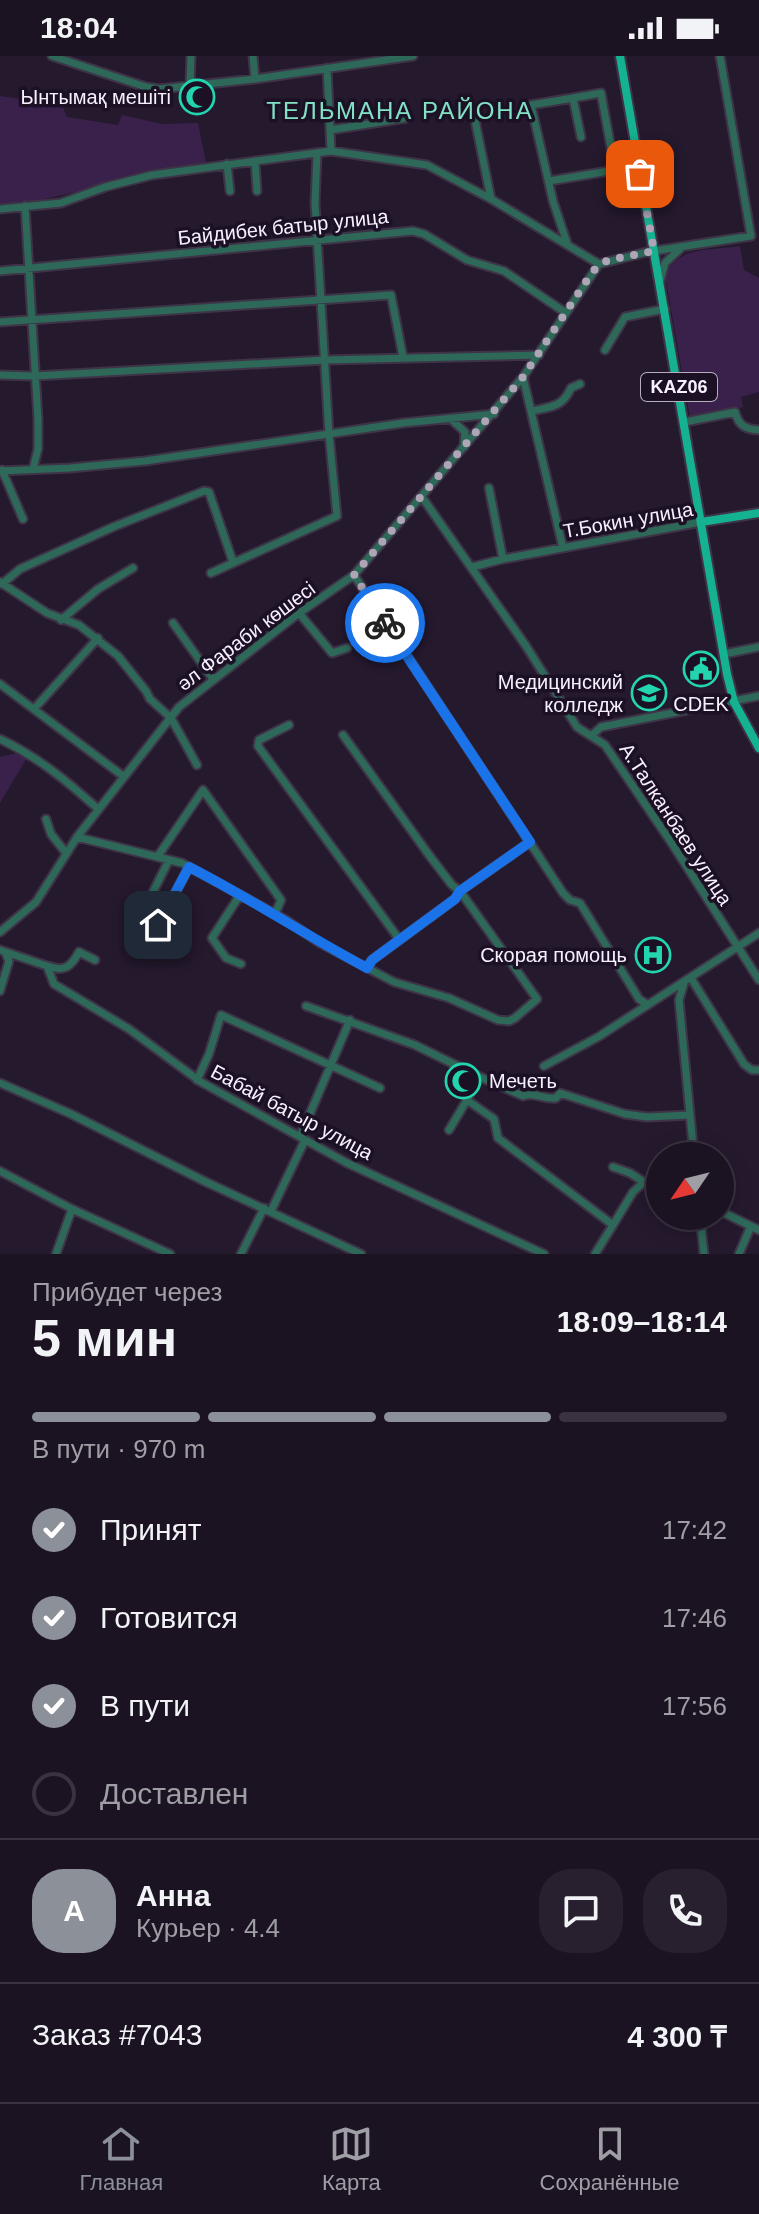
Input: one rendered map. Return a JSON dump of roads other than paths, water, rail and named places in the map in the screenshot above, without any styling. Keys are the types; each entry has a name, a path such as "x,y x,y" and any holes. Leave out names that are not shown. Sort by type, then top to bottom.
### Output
{"main road":[{"name":"KАZ06","path":"620,56 724,654 734,702 759,748"},
{"name":"Т.Бокин улица","path":"701,522 759,513"}],"street":[{"path":"52,56 159,89 255,79 413,56"},
{"path":"190,85 191,56"},
{"path":"253,56 255,79"},
{"path":"0,209 61,203 152,175 331,151 427,165 491,199 599,264 654,251 751,236 720,56"},
{"path":"327,68 331,151"},
{"path":"549,181 615,170 601,93 531,105 549,181 558,219 568,245"},
{"path":"573,98 581,137"},
{"path":"473,110 491,199"},
{"path":"330,130 406,118"},
{"path":"211,573 337,516 315,203 317,153"},
{"path":"255,161 257,191"},
{"path":"227,164 230,191"},
{"path":"25,206 38,449 33,469"},
{"name":"Байдибек батыр улица","path":"0,271 413,231 467,260 504,271 566,313"},
{"path":"659,283 665,263 682,248"},
{"name":"әл Фараби көшесі","path":"0,932 36,902 77,837 179,707 299,613 354,575 494,414 539,355 599,264"},
{"path":"0,322 391,295 403,357"},
{"path":"605,350 625,317 665,309"},
{"path":"0,375 34,376 403,357 539,355"},
{"path":"523,377 563,548"},
{"path":"532,411 558,406 567,398 571,388 580,384"},
{"path":"685,422 735,412 738,422 745,429 759,430"},
{"path":"23,519 1,471 145,461 403,423 494,414"},
{"path":"451,420 465,432 463,450"},
{"path":"489,488 503,559"},
{"path":"197,765 171,718 150,699 118,656 79,625 47,613 1,583 20,569 204,491 209,492 233,562"},
{"name":"А.Талканбаев улица","path":"422,497 577,727 605,745 759,980"},
{"name":"Т.Бокин улица","path":"472,567 701,522"},
{"path":"61,620 98,589 133,568"},
{"path":"354,575 563,893 570,900 580,903 639,999 648,1005"},
{"path":"299,613 332,653 347,648"},
{"path":"173,623 213,679"},
{"path":"34,709 98,638"},
{"path":"724,654 759,647"},
{"path":"0,684 123,776"},
{"path":"591,736 601,727 759,696"},
{"path":"289,725 264,736 258,746 399,939"},
{"path":"77,837 158,856 189,867 394,982 449,998 498,1020 515,1018 537,999 343,735"},
{"path":"0,739 59,774 98,809"},
{"path":"0,747 13,745"},
{"path":"158,856 203,790 281,900 275,914"},
{"path":"46,819 51,834 66,853"},
{"path":"367,968 372,960 455,899 460,891 530,842"},
{"path":"153,892 169,860"},
{"path":"158,925 189,867"},
{"path":"240,895 212,938 226,958 241,964"},
{"path":"544,1066 598,1037 759,933"},
{"path":"3,952 60,970 68,967 79,952 95,960"},
{"path":"0,991 9,961 3,952"},
{"name":"Бабай батыр улица","path":"47,966 54,984 129,1029 197,1080 347,1163 544,1254"},
{"path":"688,981 744,1064 752,1070 759,1070"},
{"path":"688,981 679,1000 693,1142"},
{"path":"306,1006 415,1045 523,1096 529,1093 551,1099 560,1093 625,1114 647,1117 690,1115"},
{"path":"197,1080 221,1015 380,1088"},
{"path":"241,1254 268,1210 303,1139 350,1020"},
{"path":"449,1130 478,1076"},
{"path":"0,1083 361,1254"},
{"path":"467,1100 494,1119 498,1138 613,1225"},
{"path":"595,1254 633,1192 644,1182 613,1167"},
{"path":"0,1171 72,1209 170,1254"},
{"path":"56,1254 72,1209"},
{"path":"734,1218 755,1228 739,1254"},
{"path":"701,1230 704,1254"}],"place":[{"name":"Ынтымақ мешіті","path":"197,97"},
{"name":"CDEK","path":"701,669"},
{"name":"Медицинский колледж","path":"649,693"},
{"name":"Скорая помощь","path":"653,955"},
{"name":"Мечеть","path":"463,1081"}],"district":[{"name":"ТЕЛЬМАНА РАЙОНА","path":"400,111"}]}
